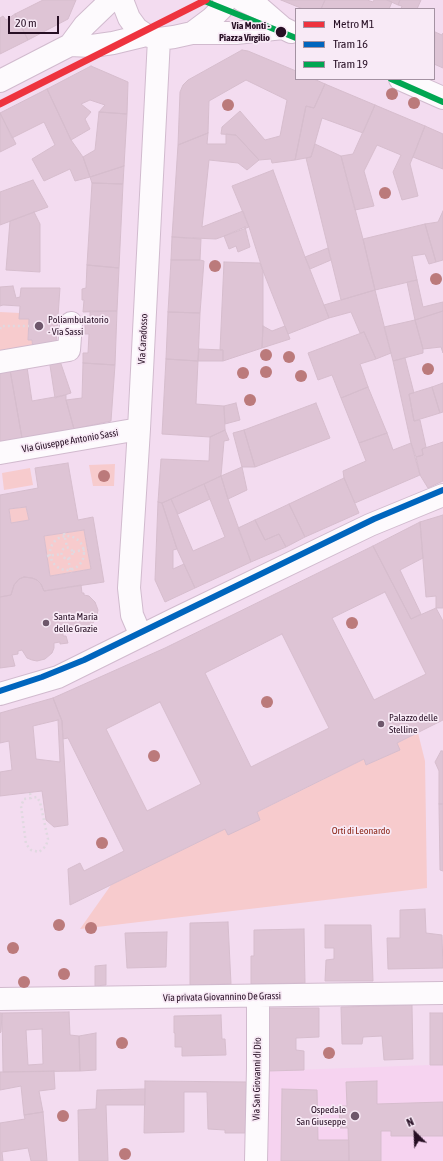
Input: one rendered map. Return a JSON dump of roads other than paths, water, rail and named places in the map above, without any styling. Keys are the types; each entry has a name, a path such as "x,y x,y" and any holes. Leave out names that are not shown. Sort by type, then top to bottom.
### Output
{"street":[{"path":"0,81 70,45 84,26 111,0"},
{"path":"122,0 129,18 137,29 152,37"},
{"path":"192,33 212,18 222,8 225,0"},
{"path":"242,0 261,9 290,31"},
{"path":"70,45 92,46 152,37 174,37 192,33 290,31"},
{"name":"Via Caradosso","path":"141,636 132,615 129,588 139,429 152,37"},
{"path":"402,80 443,98"},
{"path":"0,362 69,350 71,324"},
{"name":"Via Giuseppe Antonio Sassi","path":"0,453 139,429"},
{"path":"0,694 58,677 370,525 443,495"},
{"name":"Via privata Giovannino De Grassi","path":"0,999 258,997 443,993"},
{"name":"Via San Giovanni di Dio","path":"256,1161 258,997"}],"metro line":[{"name":"M1","path":"0,104 206,0"}],"tram line":[{"name":"19","path":"202,0 295,38"},
{"name":"19","path":"393,80 443,102"},
{"name":"16","path":"0,691 42,677 84,660 374,519 443,490"}],"place":[{"name":"Via Monti - Piazza Virgilio","path":"281,32"},
{"name":"Poliambulatorio - Via Sassi","path":"39,326"},
{"name":"Santa Maria delle Grazie","path":"46,623"},
{"name":"Palazzo delle Stelline","path":"381,724"},
{"name":"Ospedale San Giuseppe","path":"355,1116"}],"park label":[{"name":"Orti di Leonardo","path":"361,831"}]}
